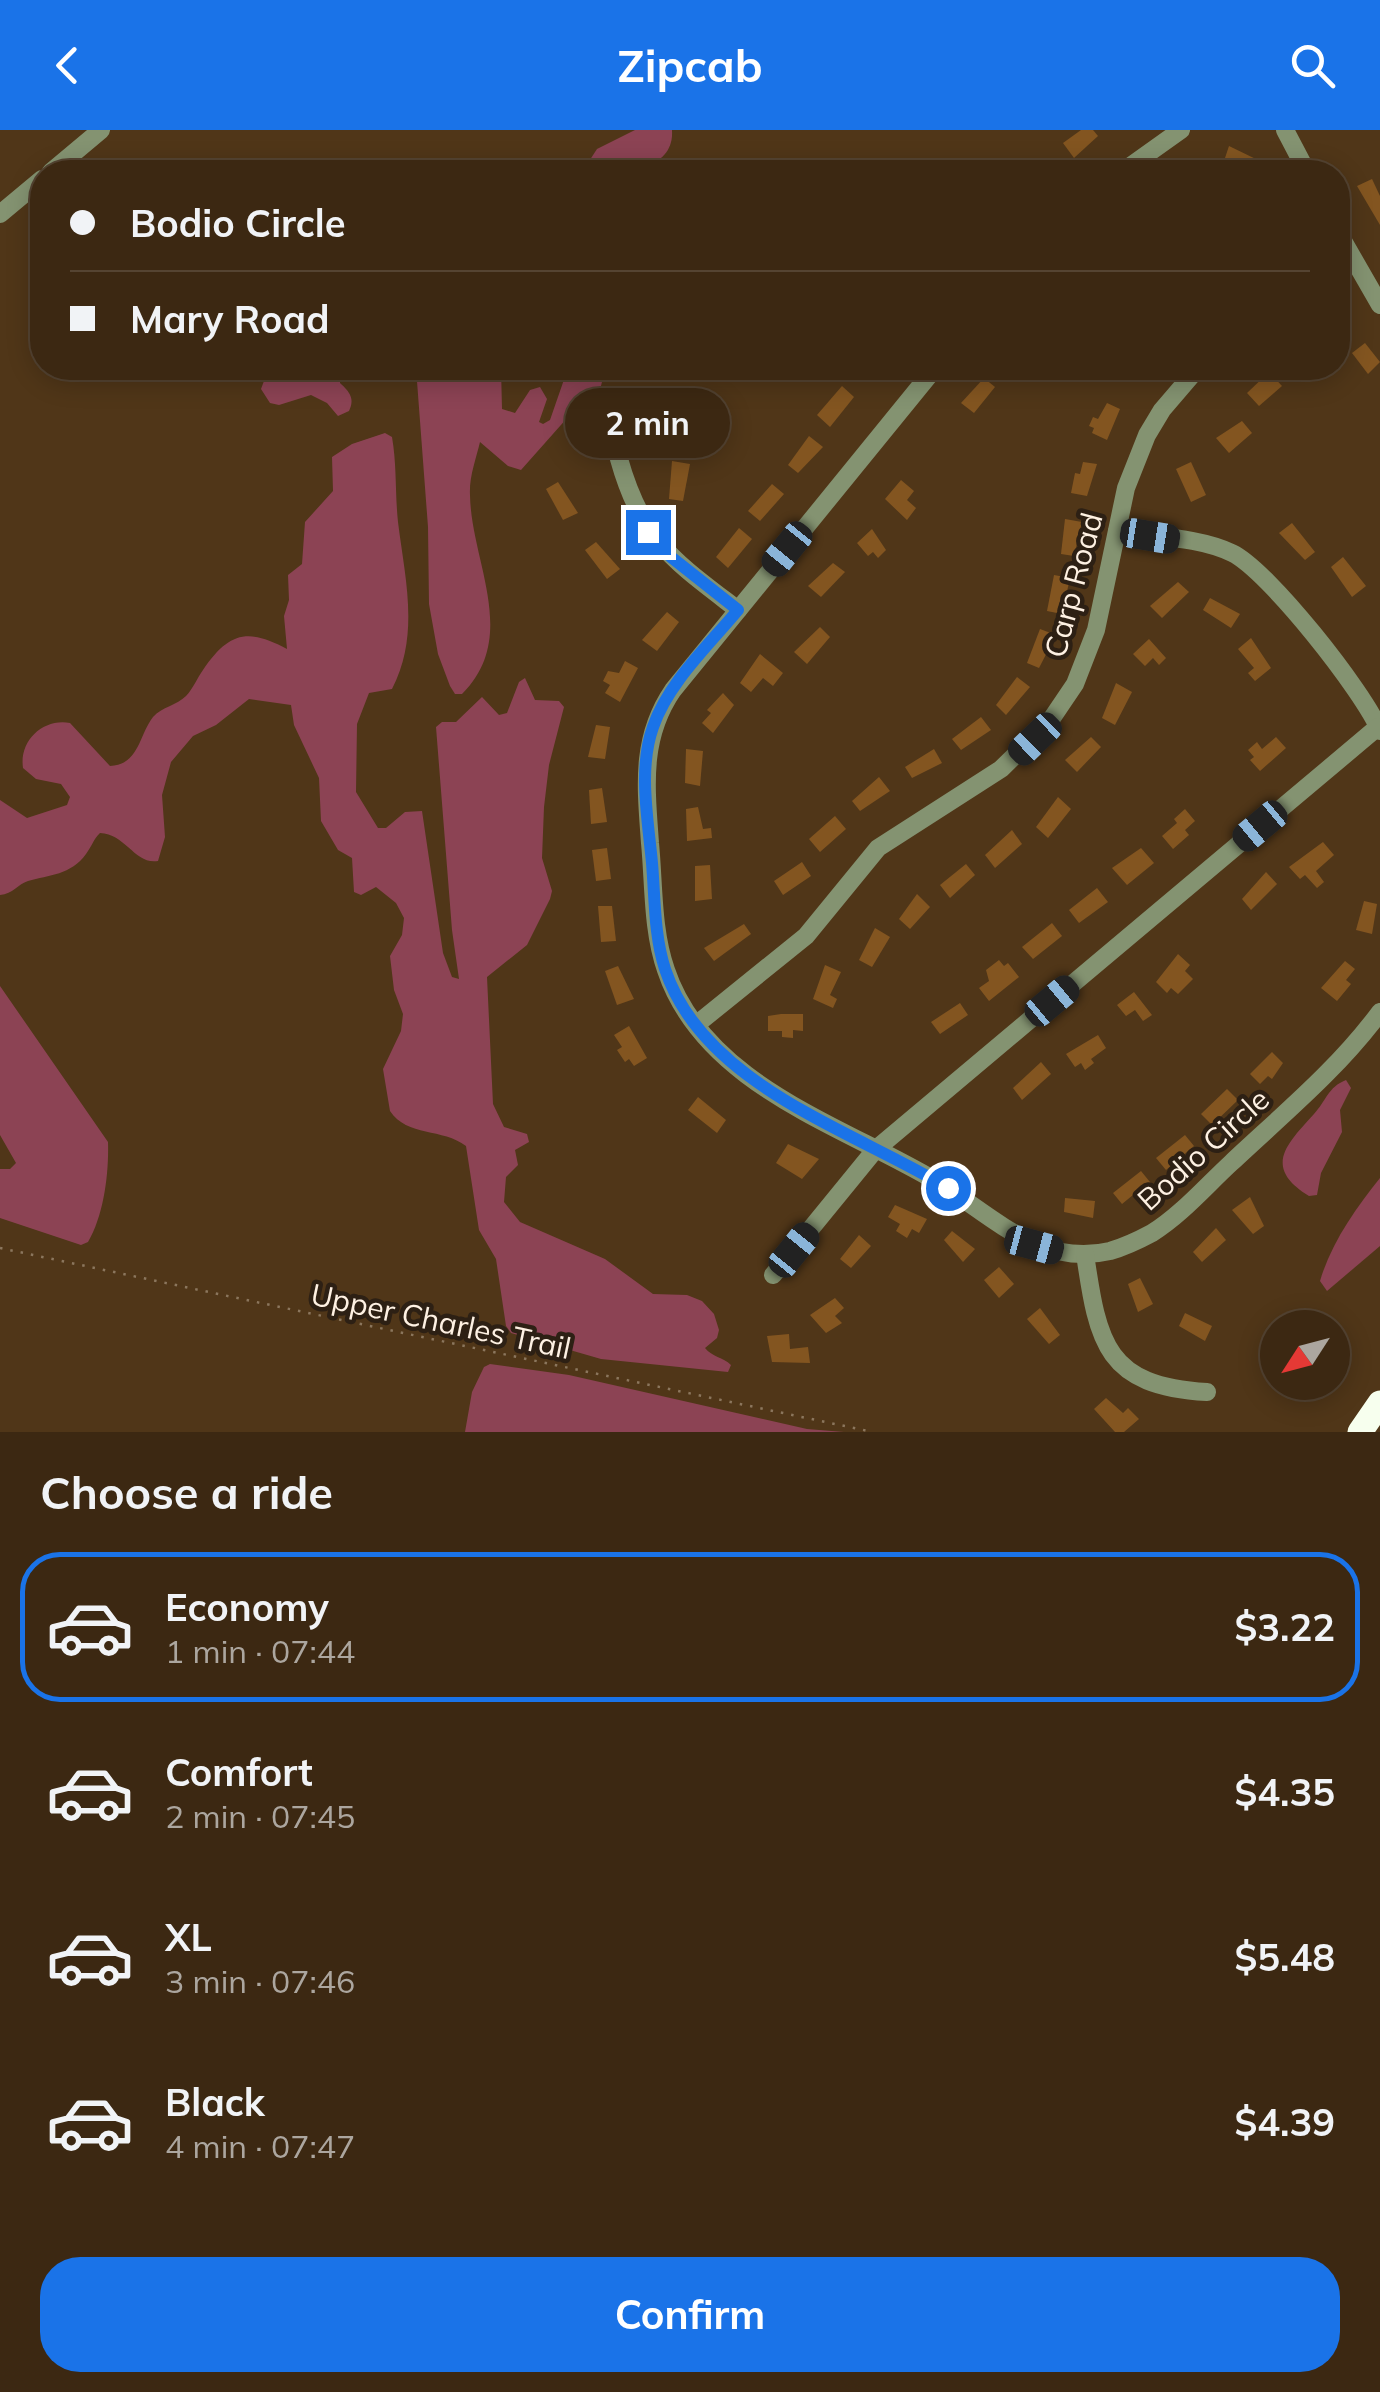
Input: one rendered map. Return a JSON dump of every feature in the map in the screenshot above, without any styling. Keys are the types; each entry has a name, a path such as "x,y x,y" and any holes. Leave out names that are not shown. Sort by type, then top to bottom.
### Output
{"highway":[{"path":"1360,1432 1380,1403"}],"street":[{"path":"66,160 102,130"},
{"path":"1139,160 1181,130"},
{"path":"1285,130 1301,160"},
{"path":"0,214 30,189"},
{"path":"1350,260 1380,305"},
{"name":"Bodio Circle","path":"924,380 667,699 653,726 646,785 662,958 674,989 697,1024 759,1082 934,1180 1034,1245 1086,1254 1131,1243 1171,1218 1330,1070 1380,1012"},
{"name":"Carp Road","path":"697,1024 806,936 865,861 892,837 992,776 1035,739 1064,702 1096,630 1126,488 1147,435 1188,380"},
{"path":"619,459 628,490 648,532 671,557 738,610"},
{"path":"773,1275 875,1150 1379,729 1356,689 1247,562 1217,547 1117,531"},
{"path":"1086,1254 1097,1326 1117,1360 1147,1383 1165,1389 1208,1392"}],"path":[{"name":"Upper Charles Trail","path":"0,1248 873,1432"}],"shaded area":[{"path":"635,130 672,130 670,145 657,160 590,160 597,149"},
{"path":"264,380 340,380 349,393 351,407 338,416 327,403 311,395 279,405 270,403 261,389"},
{"path":"417,380 501,380 502,409 515,413 530,390 540,387 547,399 539,422 543,424 550,420 564,380 605,380 598,397 584,399 521,470 508,466 480,442 470,495 490,623 488,648 479,672 462,694 455,694 450,686 438,654 429,604 428,527"},
{"path":"385,433 392,437 394,448 408,627 401,669 392,689 369,693 357,724 356,792 378,828 386,828 405,812 422,811 443,953 452,977 459,979 436,727 442,722 456,722 482,697 499,715 507,713 519,682 525,678 535,700 559,701 564,707 549,765 544,807 542,858 552,891 550,899 527,945 487,977 493,1104 504,1127 527,1134 529,1142 515,1150 518,1165 506,1177 504,1202 520,1222 605,1259 653,1294 687,1295 702,1301 714,1314 719,1330 717,1338 705,1348 731,1365 728,1372 601,1359 511,1333 506,1326 496,1259 479,1230 466,1146 406,1125 390,1111 383,1069 401,1031 403,1014 394,990 390,956 402,935 404,918 396,903 376,887 361,895 354,892 352,858 338,850 321,821 319,778 294,725 291,705 249,699 216,725 193,736 171,762 162,795 165,837 158,861 143,858 117,838 100,833 74,866 0,895 0,800 27,818 67,805 70,797 61,784 36,779 23,768 29,741 51,724 70,723 110,766 120,764 133,755 153,717 186,696 212,657 231,641 250,636 287,649 284,616 289,600 288,575 302,564 305,522 333,491 332,457 352,444"},
{"path":"0,986 108,1142 102,1207 88,1242 81,1245 0,1218 0,1169 10,1169 16,1163 0,1135"},
{"path":"1346,1080 1351,1088 1340,1110 1342,1132 1321,1173 1317,1195 1309,1196 1286,1175 1284,1155 1331,1090"},
{"path":"1380,1178 1380,1246 1327,1291 1320,1281 1337,1240"},
{"path":"490,1364 569,1375 807,1429 844,1432 465,1432 472,1392 484,1367"}],"building":[{"path":"1081,130 1093,130 1098,136 1074,158 1063,143"},
{"path":"1229,146 1258,160 1224,160"},
{"path":"1372,179 1380,196 1380,225 1357,186"},
{"path":"1365,343 1380,362 1368,374 1352,353"},
{"path":"982,380 995,387 974,413 961,403"},
{"path":"1261,380 1276,380 1282,386 1259,406 1247,393"},
{"path":"842,386 854,397 830,427 817,415"},
{"path":"662,397 683,425 670,435 651,406"},
{"path":"1107,403 1120,409 1107,440 1092,433 1094,428 1089,426"},
{"path":"1242,421 1252,433 1229,453 1216,438"},
{"path":"809,436 823,447 798,473 788,465"},
{"path":"672,461 690,464 683,501 669,499"},
{"path":"1083,462 1097,464 1087,496 1071,493 1075,473 1080,474"},
{"path":"1191,462 1206,495 1191,502 1176,469"},
{"path":"901,480 914,491 907,500 916,508 907,520 885,499"},
{"path":"558,482 578,513 563,520 546,489"},
{"path":"772,484 784,494 760,521 748,511"},
{"path":"1065,519 1082,522 1074,556 1061,554"},
{"path":"1292,523 1315,552 1305,560 1279,533"},
{"path":"739,528 752,539 728,568 716,557"},
{"path":"872,529 886,550 878,558 873,552 868,556 857,543"},
{"path":"596,542 620,569 607,579 585,550"},
{"path":"1343,557 1366,586 1352,597 1331,567"},
{"path":"833,563 845,572 821,597 808,586"},
{"path":"1054,575 1070,578 1062,614 1047,611"},
{"path":"1178,582 1189,592 1162,618 1150,606"},
{"path":"1210,598 1240,614 1231,628 1203,610"},
{"path":"667,612 679,622 657,651 642,640"},
{"path":"820,627 830,637 807,664 794,652"},
{"path":"1040,629 1056,635 1039,668 1027,663"},
{"path":"1251,638 1271,668 1255,681 1248,673 1254,668 1238,649"},
{"path":"1149,639 1166,658 1159,665 1153,658 1145,666 1133,654"},
{"path":"760,654 783,673 773,686 763,678 751,692 740,683"},
{"path":"625,661 638,668 620,702 605,693 610,685 603,681 608,671 619,673"},
{"path":"1017,677 1030,687 1006,715 996,705"},
{"path":"1116,683 1132,692 1115,725 1102,718"},
{"path":"723,693 734,705 713,733 702,723 711,713 707,710"},
{"path":"981,717 991,730 961,750 952,739"},
{"path":"596,725 610,727 605,759 588,757"},
{"path":"1091,737 1101,747 1077,772 1065,760"},
{"path":"1276,737 1286,748 1260,771 1250,760 1254,757 1248,750 1257,742 1262,749"},
{"path":"686,749 703,751 700,786 685,783"},
{"path":"934,749 942,763 912,778 905,767"},
{"path":"879,777 890,791 860,811 852,801"},
{"path":"602,788 607,822 591,824 589,790"},
{"path":"1058,797 1071,809 1048,838 1036,827"},
{"path":"698,807 703,829 711,828 712,838 687,841 686,809"},
{"path":"1185,809 1195,821 1185,830 1189,835 1173,849 1162,836"},
{"path":"835,816 846,829 820,852 809,839"},
{"path":"1012,830 1022,844 995,868 985,855"},
{"path":"1323,842 1334,855 1316,871 1324,882 1317,888 1305,875 1300,879 1289,867"},
{"path":"607,848 611,879 596,881 592,850"},
{"path":"1141,848 1154,863 1127,885 1112,868"},
{"path":"802,862 811,876 783,895 774,881"},
{"path":"966,864 975,875 950,898 940,885"},
{"path":"710,865 712,899 695,901 695,866"},
{"path":"1266,872 1277,884 1251,910 1242,899"},
{"path":"1097,888 1108,902 1079,923 1069,910"},
{"path":"917,894 930,907 910,929 899,919"},
{"path":"1364,901 1377,904 1372,934 1356,930"},
{"path":"598,906 612,906 616,941 601,942"},
{"path":"1052,923 1062,936 1033,959 1022,947"},
{"path":"744,924 751,934 714,961 704,948"},
{"path":"875,928 890,937 872,967 859,960"},
{"path":"1178,954 1190,965 1185,971 1193,979 1178,994 1171,988 1167,993 1156,982"},
{"path":"999,960 1004,966 1008,963 1019,977 989,1001 979,988 989,981 986,970"},
{"path":"1345,961 1355,969 1346,980 1351,984 1337,1001 1321,988"},
{"path":"825,965 841,972 830,995 837,999 833,1008 813,999"},
{"path":"618,966 634,999 617,1005 605,971"},
{"path":"1134,992 1152,1015 1143,1021 1135,1010 1126,1016 1117,1005"},
{"path":"960,1003 968,1015 940,1034 931,1022"},
{"path":"803,1014 803,1031 793,1030 793,1038 782,1037 782,1031 768,1031 768,1016"},
{"path":"629,1026 647,1058 634,1066 629,1059 625,1062 617,1050 622,1047 614,1035"},
{"path":"1098,1035 1106,1048 1091,1059 1094,1063 1085,1070 1081,1063 1075,1067 1066,1054"},
{"path":"1272,1052 1283,1063 1272,1079 1268,1076 1260,1084 1250,1074"},
{"path":"1041,1062 1051,1074 1022,1100 1013,1088"},
{"path":"1227,1089 1238,1100 1212,1125 1201,1114"},
{"path":"698,1097 726,1120 717,1133 688,1110"},
{"path":"1185,1135 1194,1146 1166,1170 1156,1158"},
{"path":"788,1144 819,1159 802,1179 776,1163"},
{"path":"1141,1171 1154,1187 1137,1200 1133,1195 1122,1204 1113,1193"},
{"path":"1250,1197 1264,1226 1253,1234 1232,1210"},
{"path":"1065,1198 1095,1201 1093,1218 1064,1212"},
{"path":"895,1205 927,1219 919,1233 912,1229 907,1238 896,1231 900,1224 888,1217"},
{"path":"1216,1228 1226,1240 1202,1262 1193,1252"},
{"path":"952,1231 975,1249 963,1262 944,1240"},
{"path":"859,1235 871,1246 851,1268 840,1259"},
{"path":"999,1267 1014,1284 999,1298 984,1280"},
{"path":"1140,1278 1153,1304 1138,1312 1128,1284"},
{"path":"835,1298 844,1308 835,1316 842,1323 826,1333 810,1315"},
{"path":"1040,1308 1060,1335 1049,1344 1027,1319"},
{"path":"1185,1313 1212,1326 1205,1341 1179,1326"},
{"path":"789,1334 790,1349 808,1347 810,1363 772,1362 767,1336"},
{"path":"1106,1398 1123,1413 1128,1408 1139,1419 1124,1432 1115,1432 1094,1409"}],"route":[{"path":"648,532 671,557 738,610 673,690 650,736 646,785 657,932 666,973 697,1024 744,1071 802,1110 948,1188"}]}
